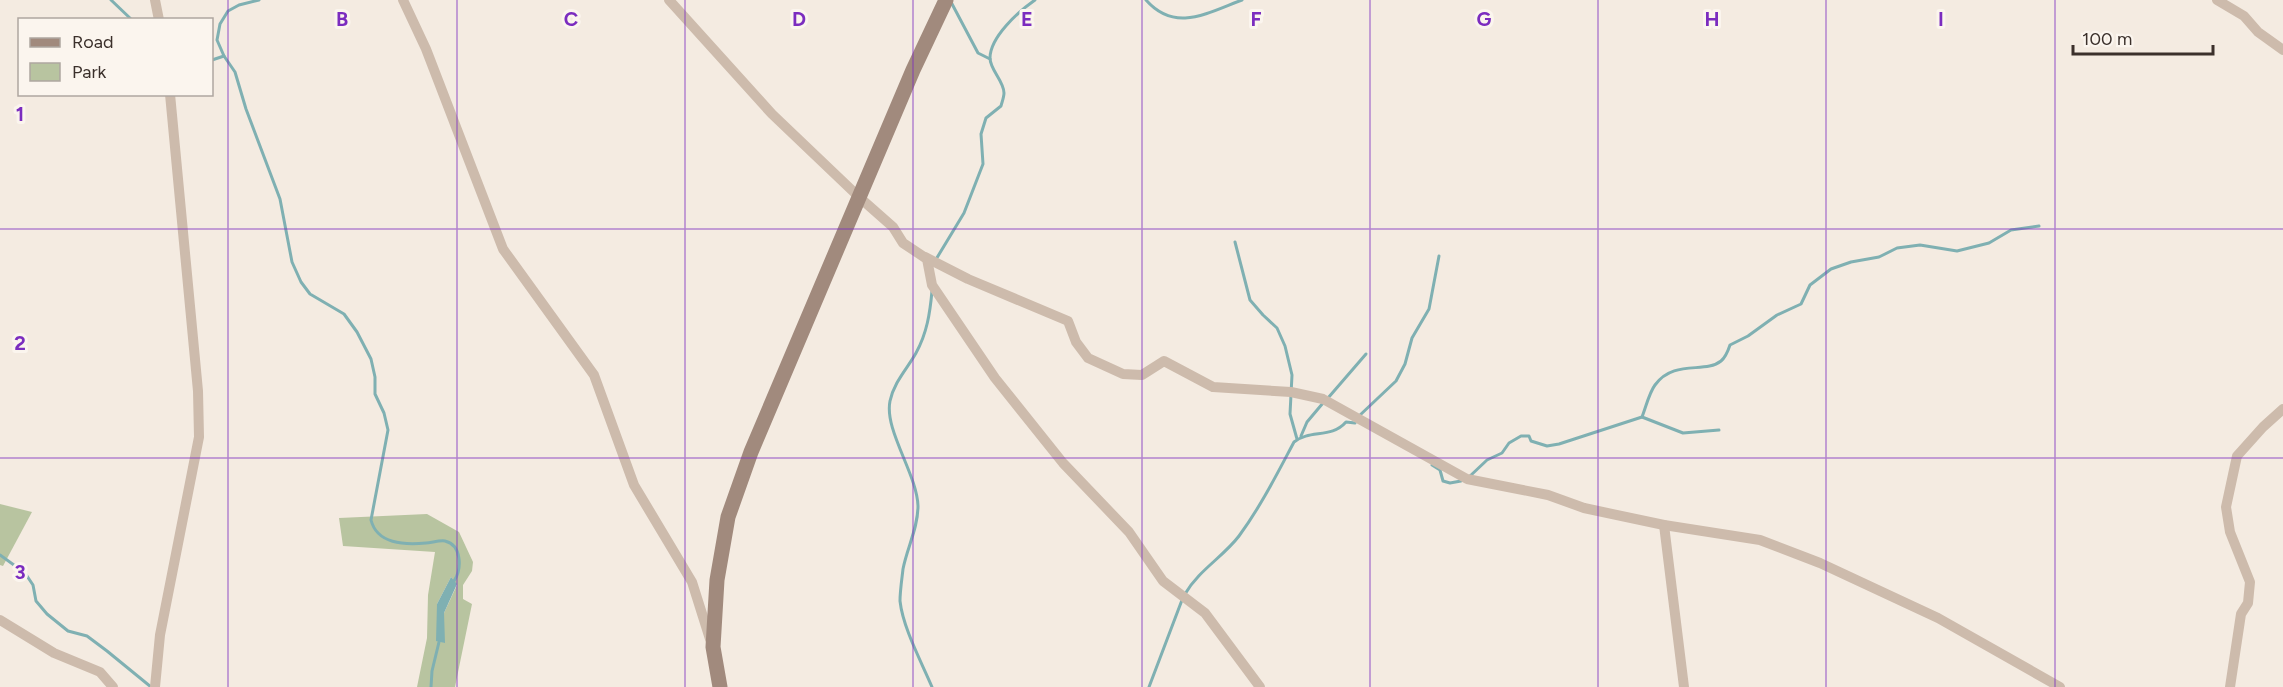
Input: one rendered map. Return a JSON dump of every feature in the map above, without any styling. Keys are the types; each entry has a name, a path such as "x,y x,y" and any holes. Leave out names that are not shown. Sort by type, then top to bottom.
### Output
{"street":[{"path":"155,0 159,18"},
{"path":"403,0 426,49 503,249 594,375 634,485 692,582 713,647 720,687"},
{"path":"669,0 772,114 893,227 903,243 968,279 1068,321 1076,342 1088,358 1123,374 1142,375 1164,361 1213,387 1291,392 1323,399 1467,479 1548,495 1584,508 1664,525 1760,540 1820,564 1938,618 2060,687"},
{"path":"713,647 717,580 728,517 751,452 913,70 946,0"},
{"path":"2217,0 2244,16 2258,32 2283,50"},
{"path":"155,687 160,635 199,437 197,379 170,96"},
{"path":"925,257 932,285 995,378 1063,463 1129,532 1163,581 1205,612 1260,687"},
{"path":"2230,687 2241,614 2248,603 2250,582 2230,532 2226,507 2237,456 2283,409"},
{"path":"1664,525 1684,687"},
{"path":"0,620 54,653 100,672 113,687"}],"green space":[{"path":"0,504 32,512 3,566 0,565"},
{"path":"427,514 459,532 473,562 472,571 463,585 463,599 472,604 455,687 417,687 427,638 428,595 435,552 343,546 339,518","holes":["451,577 457,585 444,613 444,643 437,604"]}],"water":[{"path":"451,577 457,584 444,613 445,643 436,641 437,604"}],"waterway":[{"path":"111,0 130,18"},
{"path":"259,0 239,5 228,11 220,24 217,40 235,72 246,109 280,199 292,262 301,282 310,294 344,314 357,332 371,359 375,377 375,394 384,413 388,430 371,520 379,534 392,541 418,544 443,541 451,543 459,558 457,576 454,581"},
{"path":"935,261 964,213 983,164 981,134 986,118 1001,106 1003,100 1003,89 992,67 991,50 1006,25 1035,0"},
{"path":"1146,0 1168,16 1180,18 1204,14 1242,0"},
{"path":"951,2 978,53 990,59"},
{"path":"213,60 224,56"},
{"path":"1469,477 1487,460 1502,453 1509,443 1521,436 1529,436 1531,441 1547,446 1642,417 1653,388 1663,377 1680,369 1707,367 1721,361 1726,356 1730,345 1748,336 1777,315 1801,304 1810,285 1831,269 1851,262 1879,257 1897,248 1920,245 1957,251 1989,243 2011,230 2039,226"},
{"path":"1235,242 1250,300 1277,328 1285,346 1292,375 1290,414 1297,439"},
{"path":"1359,416 1396,381 1405,364 1412,338 1429,309 1439,256"},
{"path":"932,291 923,338 894,388 889,413 896,439 912,480 918,506 903,569 900,601 909,633 932,687"},
{"path":"1328,398 1366,354"},
{"path":"1301,436 1307,422 1323,403"},
{"path":"1642,417 1683,433 1719,430"},
{"path":"1185,594 1247,525 1294,442 1300,438 1334,430 1346,422 1355,423"},
{"path":"1432,465 1440,470 1443,481 1450,483 1461,481"},
{"path":"0,555 25,573 33,585 36,601 47,614 68,631 87,636 151,687"},
{"path":"1149,687 1182,600"},
{"path":"431,687 432,671 439,642"}]}
